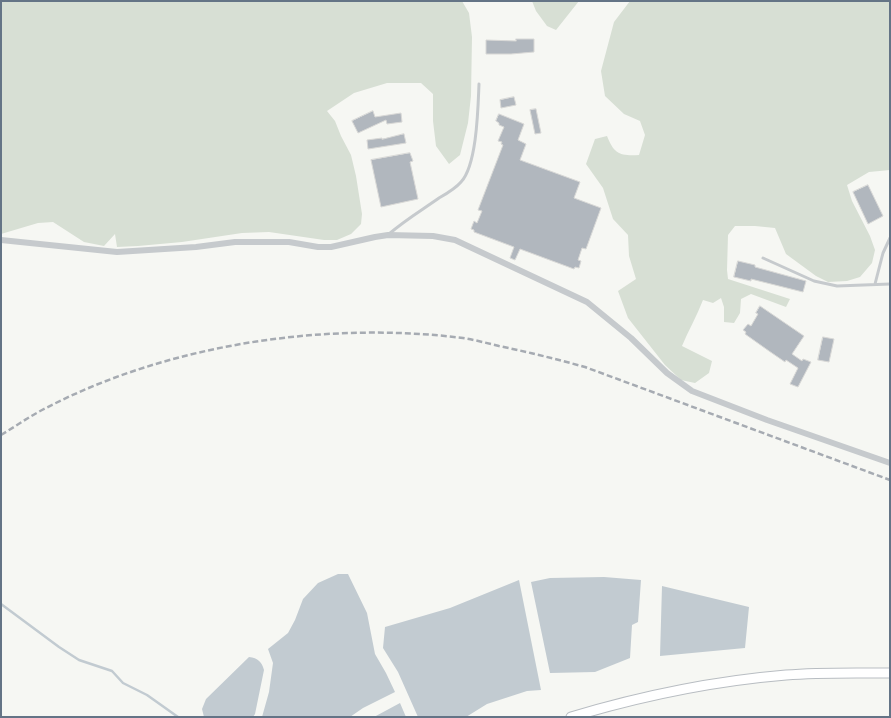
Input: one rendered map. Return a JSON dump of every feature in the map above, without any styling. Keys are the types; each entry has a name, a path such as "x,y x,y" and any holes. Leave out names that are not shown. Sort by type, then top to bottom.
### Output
{"main road":[{"path":"571,717 686,689 734,681 787,675 890,673"}],"street":[{"path":"1,240 117,252 196,247 235,242 289,242 318,247 332,247 388,235 433,236 455,240 587,302 631,338 667,373 692,391 767,420 890,463"}],"lane":[{"path":"388,235 403,222 452,190 465,178 473,155 478,116 479,84"},
{"path":"875,284 883,253 890,238"},
{"path":"763,258 814,281 838,286 890,284"}],"shaded area":[{"path":"1,1 462,1 469,13 472,37 471,96 468,123 460,155 449,164 436,146 433,121 433,94 421,83 387,83 354,93 327,111 335,121 351,155 362,214 361,224 351,234 337,240 324,240 269,232 242,233 182,242 117,247 115,234 104,246 84,242 53,222 38,223 1,234"},
{"path":"532,1 579,1 556,30 547,26 536,11"},
{"path":"630,1 890,1 890,170 869,172 847,185 852,201 870,236 875,250 872,263 860,277 847,281 828,282 816,276 786,254 775,228 735,226 728,235 728,279 790,299 786,307 751,294 741,299 740,313 734,323 724,322 724,307 721,298 713,303 703,300 682,346 712,361 709,373 695,383 681,380 665,365 628,318 618,291 636,279 629,256 628,235 613,219 603,188 586,164 595,139 607,136 612,147 618,153 639,155 645,135 640,121 624,114 605,96 601,71 614,22"},
{"path":"338,574 348,574 367,613 375,654 395,692 363,708 350,717 262,717 269,692 273,663 268,649 288,633 303,599 318,583"},
{"path":"604,577 641,580 638,622 632,625 630,658 595,672 550,673 531,582 550,578"},
{"path":"519,580 541,690 527,691 487,704 466,717 418,717 398,672 383,648 385,627 450,608"},
{"path":"662,586 749,607 745,648 660,656"},
{"path":"249,657 255,658 259,661 264,670 255,714 253,717 204,717 202,709 206,699"},
{"path":"400,703 406,717 374,717"}],"building":[{"path":"516,39 534,39 534,52 486,54 486,40 516,41"},
{"path":"514,97 516,105 501,108 500,100"},
{"path":"536,109 541,133 535,134 530,110"},
{"path":"373,111 375,117 401,113 402,122 387,124 386,120 358,133 352,121"},
{"path":"499,114 524,124 518,140 526,144 520,160 580,182 574,198 601,208 586,249 582,248 578,260 581,261 579,268 575,267 574,269 520,249 515,260 510,258 514,247 474,232 474,230 471,229 474,221 477,223 482,211 478,210 503,145 501,144 502,142 498,141 504,127 499,125 496,121"},
{"path":"404,134 406,143 368,149 367,140 382,139"},
{"path":"410,153 413,161 410,162 418,199 381,207 371,160"},
{"path":"868,185 883,216 868,224 853,192"},
{"path":"738,261 806,281 803,292 751,279 751,281 734,277"},
{"path":"760,306 804,336 792,354 802,361 803,359 811,362 798,387 790,384 798,368 786,360 785,362 769,351 745,334 746,332 743,330 748,324 751,326 758,314 756,313"},
{"path":"823,337 834,339 829,362 818,360"}],"waterway":[{"path":"1,604 79,660 112,671 123,683 147,695 178,717"}],"railway":[{"path":"1,435 40,411 94,386 144,368 196,353 249,343 303,336 357,333 411,334 463,338 585,367 890,480"}]}
